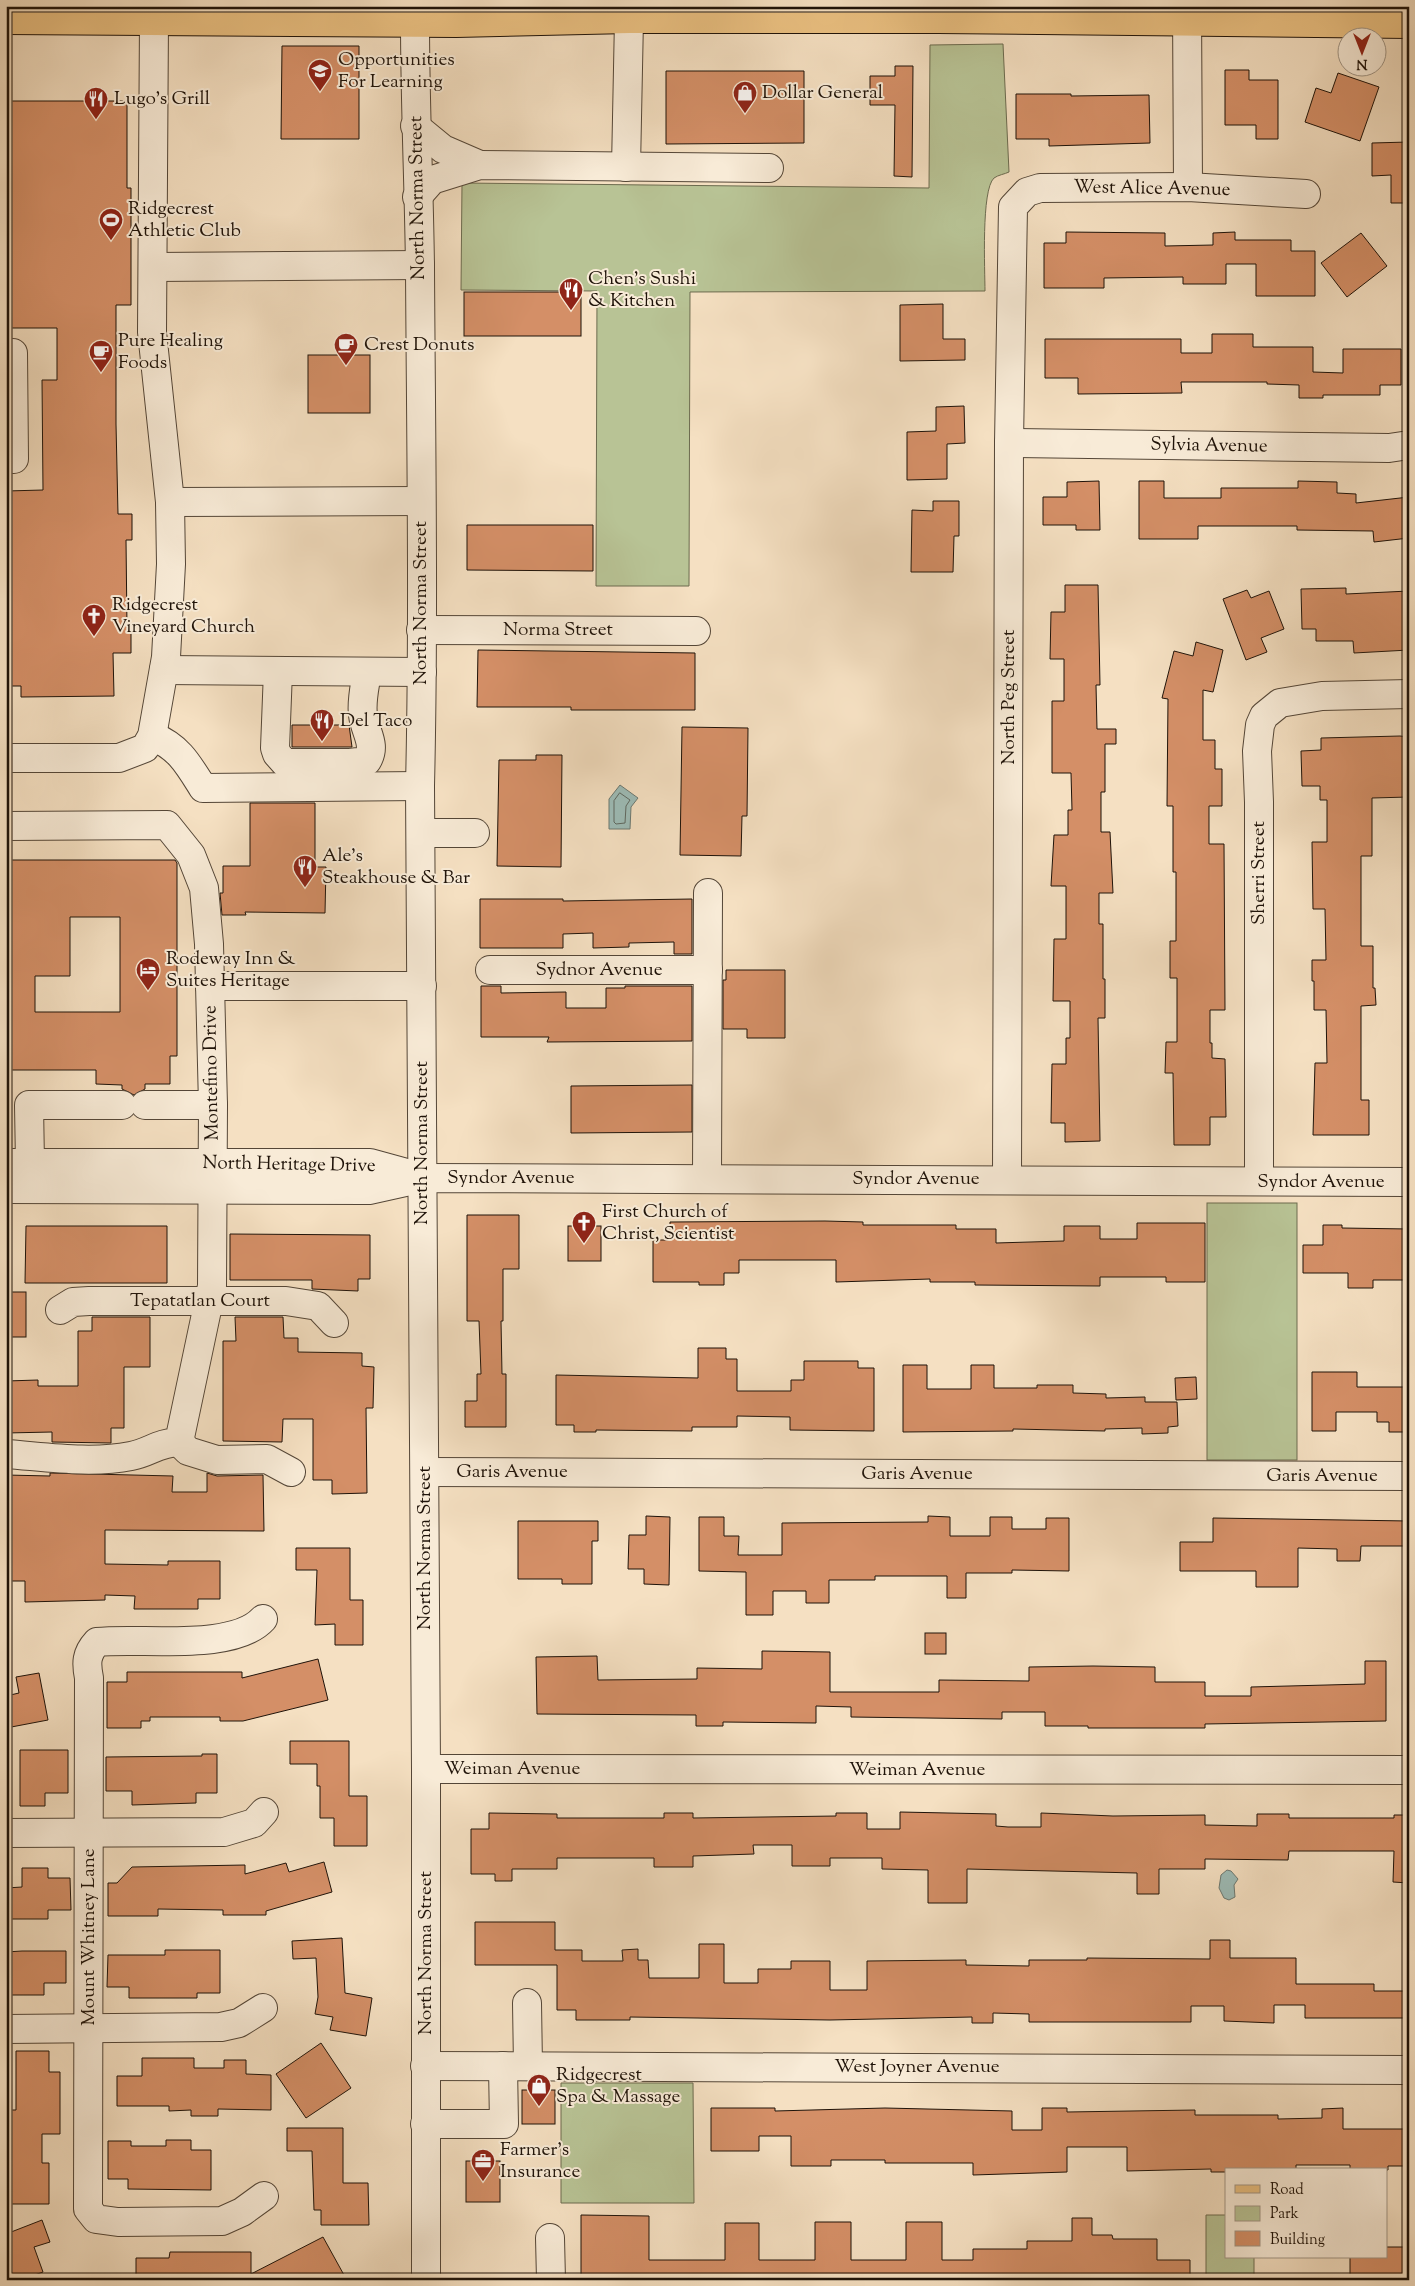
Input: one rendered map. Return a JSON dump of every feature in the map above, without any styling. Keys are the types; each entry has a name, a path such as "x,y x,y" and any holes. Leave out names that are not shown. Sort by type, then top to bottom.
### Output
{"main road":[{"path":"6,20 154,13 415,14 629,19 938,13 1188,14 1409,24"}],"street":[{"path":"6,758 119,758 145,748 152,736 164,670 171,564 170,502 152,332 154,267 154,13"},
{"name":"North Norma Street","path":"415,14 415,126 420,265 422,672 420,786 425,1472 426,2280"},
{"path":"1188,14 1188,186"},
{"path":"626,167 629,19"},
{"path":"415,126 443,149 480,165"},
{"path":"417,197 432,180 480,165 769,168"},
{"name":"West Alice Avenue","path":"1012,215 1013,207 1027,192 1040,188 1188,186 1306,194"},
{"name":"North Peg Street","path":"1008,1179 1009,443 1012,215"},
{"path":"154,267 420,265"},
{"path":"6,459 14,459 13,353"},
{"name":"Sylvia Avenue","path":"1009,443 1389,448 1409,445"},
{"path":"170,502 421,501"},
{"name":"Norma Street","path":"421,630 696,631"},
{"path":"164,670 422,672"},
{"path":"278,671 275,741 277,754 285,762 341,763 367,761 371,753 371,738 363,716 363,697 367,672"},
{"name":"Sherri Street","path":"1258,1181 1259,802 1257,751 1260,725 1264,716 1280,703 1322,696 1409,694"},
{"path":"152,736 168,743 186,760 203,788 420,786"},
{"name":"Montefino Drive","path":"6,826 167,825 191,855 204,888 210,986 213,1164 203,1190"},
{"path":"421,832 475,832"},
{"path":"707,1179 708,893"},
{"name":"Sydnor Avenue","path":"490,970 708,970"},
{"path":"210,986 422,986"},
{"path":"18,1163 29,1106 213,1105"},
{"name":"North Heritage Drive","path":"18,1163 370,1163 423,1178"},
{"name":"Syndor Avenue","path":"423,1178 1409,1182"},
{"name":"North Heritage Drive","path":"6,1189 369,1190 423,1178"},
{"path":"179,1442 209,1300 192,1277 203,1190"},
{"name":"Tepatatlan Court","path":"60,1310 73,1302 88,1300 303,1302 318,1306 334,1323"},
{"path":"6,1454 97,1460 131,1456 162,1443 179,1442 188,1451 217,1460 267,1459 291,1472"},
{"name":"Garis Avenue","path":"425,1472 1409,1476"},
{"name":"Mount Whitney Lane","path":"263,1619 256,1627 243,1634 213,1640 97,1642 90,1649 86,1663 89,1678 90,2029 88,2209 96,2219 118,2222 222,2221 242,2212 264,2196"},
{"name":"Weiman Avenue","path":"426,1769 1409,1770"},
{"path":"6,1833 224,1832 254,1823 264,1812"},
{"path":"425,2124 504,2124 528,2003"},
{"path":"6,2029 221,2027 239,2023 258,2013 263,2008"},
{"name":"West Joyner Avenue","path":"425,2066 1409,2070"},
{"path":"550,2238 550,2280"}],"green space":[{"path":"1003,44 1009,172 994,178 987,198 985,214 985,291 690,292 689,586 596,586 597,291 461,290 462,183 929,188 930,45"},
{"path":"1207,1203 1297,1203 1297,1460 1207,1460"},
{"path":"561,2083 693,2083 694,2203 561,2203"},
{"path":"1206,2215 1225,2215 1225,2258 1254,2258 1254,2280 1206,2280"}],"water":[{"path":"620,785 638,798 631,807 630,829 609,829 609,799"},
{"path":"1227,1870 1231,1871 1238,1879 1234,1885 1235,1897 1229,1900 1224,1898 1219,1888 1221,1875"}],"building":[{"name":"Opportunities For Learning","path":"282,46 359,46 359,139 281,139"},
{"path":"895,66 913,66 912,177 894,176 895,105 870,105 870,76 895,76"},
{"path":"1225,70 1249,70 1249,80 1278,80 1278,139 1256,139 1256,125 1225,125"},
{"path":"666,71 804,71 804,143 666,144"},
{"path":"1338,73 1338,78 1353,78 1379,87 1360,141 1305,122 1316,88 1331,93"},
{"path":"1016,94 1071,94 1071,96 1149,95 1150,143 1049,146 1049,139 1016,139"},
{"path":"6,101 127,101 127,188 131,188 131,305 116,305 116,424 118,514 132,514 132,540 126,540 127,628 131,630 131,653 113,653 114,696 21,697 21,686 6,686 6,491 43,490 42,380 57,380 57,328 6,328"},
{"path":"1409,142 1409,203 1391,203 1391,175 1372,176 1372,143"},
{"path":"1066,232 1165,233 1165,246 1213,245 1213,233 1235,232 1235,240 1291,240 1291,251 1315,251 1315,296 1256,296 1256,264 1226,264 1226,284 1183,284 1183,277 1104,278 1104,288 1044,288 1044,243 1066,243"},
{"path":"1361,233 1387,266 1347,297 1321,263"},
{"path":"464,292 581,292 581,336 464,336"},
{"path":"943,304 943,339 965,339 965,360 900,361 900,305"},
{"path":"1212,334 1253,334 1253,347 1313,347 1313,372 1343,373 1343,349 1401,349 1401,385 1380,385 1380,395 1323,395 1323,398 1299,398 1299,385 1267,384 1267,382 1181,382 1182,393 1078,394 1078,378 1045,378 1045,339 1181,339 1181,353 1212,353"},
{"path":"308,355 370,355 370,413 308,413"},
{"path":"964,406 965,443 947,444 947,479 907,480 907,432 936,431 936,407"},
{"path":"1099,481 1100,530 1076,530 1076,525 1043,525 1043,497 1067,497 1067,482"},
{"path":"1139,481 1164,481 1164,498 1221,498 1221,488 1298,488 1298,481 1337,482 1337,493 1356,494 1356,503 1409,497 1409,538 1374,542 1373,531 1297,530 1297,526 1198,526 1198,539 1139,539"},
{"path":"933,501 959,501 959,536 954,536 953,572 911,572 912,510 933,511"},
{"path":"467,525 593,525 593,571 467,570"},
{"path":"1065,585 1098,585 1100,685 1096,685 1097,729 1116,729 1116,744 1105,744 1105,792 1101,792 1101,832 1110,832 1113,893 1099,893 1099,924 1103,924 1103,979 1105,979 1105,1018 1098,1018 1100,1141 1065,1142 1065,1123 1051,1123 1052,1064 1066,1064 1066,1038 1070,1038 1070,1001 1053,1001 1054,939 1066,939 1066,886 1051,886 1054,835 1068,835 1068,810 1072,810 1071,773 1052,773 1052,701 1064,701 1064,659 1050,659 1051,612 1065,612"},
{"path":"1346,588 1346,594 1409,591 1409,650 1354,653 1353,641 1316,641 1316,629 1302,629 1301,589"},
{"path":"1247,590 1251,598 1269,591 1284,629 1261,638 1267,652 1246,660 1223,599"},
{"path":"1196,642 1223,650 1213,692 1203,690 1203,740 1215,740 1215,769 1222,769 1222,806 1209,806 1209,844 1224,844 1225,1010 1210,1010 1210,1043 1212,1043 1212,1058 1225,1059 1226,1117 1210,1117 1210,1145 1174,1145 1173,1073 1165,1073 1166,1042 1177,1042 1177,978 1170,978 1170,941 1176,941 1176,872 1173,872 1173,806 1167,806 1168,699 1162,698 1174,651 1193,656"},
{"path":"478,650 695,653 695,710 571,710 571,707 477,707"},
{"name":"Del Taco","path":"292,725 349,725 352,747 292,747"},
{"path":"682,727 748,728 747,816 742,816 741,856 680,855"},
{"path":"1409,737 1409,797 1372,798 1372,856 1361,856 1361,946 1373,946 1373,988 1375,988 1376,1005 1361,1006 1361,1100 1369,1100 1369,1135 1313,1135 1315,1063 1327,1063 1326,1010 1314,1010 1314,981 1312,981 1312,960 1326,960 1325,909 1313,909 1312,842 1327,842 1327,800 1320,800 1320,786 1302,786 1301,751 1321,750 1321,738"},
{"path":"536,755 562,755 561,867 497,866 499,760 536,760"},
{"path":"250,803 315,803 315,867 326,867 325,913 245,912 246,915 222,915 220,893 223,893 223,866 250,866"},
{"name":"Rodeway Inn & Suites Heritage","path":"6,860 175,860 177,863 177,1056 170,1056 170,1084 145,1084 145,1089 134,1095 122,1089 122,1085 96,1084 96,1070 6,1070","holes":["70,917 120,917 120,1012 35,1012 35,976 70,976"]},
{"path":"480,899 563,899 563,901 692,899 692,954 674,954 674,942 629,943 629,947 593,948 593,933 563,934 563,948 480,948"},
{"path":"726,970 785,970 785,1038 747,1038 747,1029 723,1029 723,980 726,980"},
{"path":"481,986 501,986 501,993 566,992 566,1008 606,1008 606,988 625,988 625,986 692,986 692,1041 547,1042 549,1037 481,1037"},
{"path":"692,1085 692,1132 571,1133 571,1086"},
{"path":"467,1215 519,1215 519,1269 503,1269 503,1321 501,1321 502,1374 506,1374 506,1427 465,1427 465,1401 477,1401 477,1374 481,1374 479,1321 467,1321"},
{"path":"670,1222 863,1222 863,1225 956,1225 956,1229 996,1229 996,1243 1064,1241 1064,1226 1100,1226 1100,1239 1137,1239 1137,1223 1205,1223 1205,1282 1166,1282 1166,1277 1100,1277 1100,1286 975,1285 975,1282 930,1282 930,1279 836,1282 836,1260 739,1260 739,1273 724,1273 724,1285 699,1285 699,1282 653,1282 653,1240 670,1240"},
{"path":"1323,1225 1342,1225 1342,1228 1409,1229 1409,1280 1373,1280 1373,1288 1348,1288 1348,1273 1303,1273 1303,1245 1323,1245"},
{"path":"26,1226 167,1226 167,1283 25,1283"},
{"path":"568,1226 601,1226 601,1261 568,1261"},
{"path":"230,1234 370,1235 370,1279 358,1279 358,1291 312,1289 312,1280 230,1280"},
{"path":"6,1292 26,1292 26,1337 6,1337"},
{"path":"92,1317 150,1317 150,1367 124,1367 124,1428 111,1428 111,1443 52,1442 52,1432 6,1433 6,1381 38,1380 38,1386 78,1386 78,1331 92,1331"},
{"path":"235,1317 283,1317 284,1338 298,1338 298,1352 362,1353 362,1366 374,1367 373,1408 366,1408 367,1493 332,1494 332,1480 313,1480 313,1419 283,1419 282,1442 223,1441 223,1341 236,1341"},
{"path":"698,1348 726,1348 726,1359 737,1359 737,1391 791,1391 791,1380 804,1380 804,1361 858,1361 858,1368 874,1368 874,1431 790,1430 790,1417 737,1416 737,1427 692,1427 692,1431 596,1430 596,1432 574,1432 574,1425 556,1425 556,1375 698,1378"},
{"path":"903,1365 927,1365 927,1389 971,1389 971,1365 994,1365 994,1388 1037,1388 1037,1385 1073,1385 1073,1393 1106,1394 1106,1398 1145,1397 1145,1402 1177,1402 1178,1426 1168,1427 1168,1433 1142,1434 1142,1428 1105,1429 1105,1431 1013,1429 1013,1431 903,1432"},
{"path":"1312,1372 1357,1372 1357,1387 1409,1387 1409,1432 1389,1432 1389,1422 1377,1422 1377,1412 1336,1412 1336,1431 1312,1431"},
{"path":"1196,1377 1197,1399 1176,1400 1175,1378"},
{"path":"50,1473 173,1476 172,1492 207,1492 207,1473 217,1476 263,1475 264,1531 105,1530 105,1564 168,1565 168,1561 220,1561 220,1599 198,1599 198,1609 134,1609 135,1596 105,1595 105,1600 25,1602 25,1581 9,1581 6,1475 50,1476"},
{"path":"646,1516 670,1517 669,1585 644,1584 644,1569 628,1569 629,1535 646,1535"},
{"path":"928,1516 950,1517 950,1536 990,1536 990,1517 1012,1517 1012,1529 1046,1529 1046,1518 1069,1518 1069,1571 1012,1570 1012,1573 966,1573 966,1598 947,1598 947,1576 875,1576 875,1580 829,1580 829,1603 806,1603 806,1591 773,1591 773,1615 746,1615 746,1572 699,1571 699,1517 724,1517 724,1536 739,1536 738,1555 782,1555 782,1523 928,1522"},
{"path":"1213,1518 1409,1521 1409,1546 1361,1546 1360,1561 1337,1561 1337,1549 1298,1548 1298,1587 1256,1587 1256,1571 1180,1571 1180,1542 1213,1542"},
{"path":"518,1521 598,1521 598,1541 592,1541 592,1584 562,1584 562,1579 518,1579"},
{"path":"296,1548 350,1548 350,1600 363,1600 363,1645 335,1645 335,1624 315,1625 317,1570 296,1570"},
{"path":"925,1633 946,1633 946,1654 925,1654"},
{"path":"762,1651 830,1652 830,1692 939,1692 939,1680 1029,1681 1029,1667 1093,1666 1155,1667 1155,1682 1205,1682 1205,1696 1251,1696 1251,1687 1365,1684 1365,1661 1386,1661 1386,1721 1205,1724 1205,1728 1088,1728 1088,1726 1045,1726 1045,1712 1002,1712 1002,1719 851,1717 851,1707 816,1706 816,1723 723,1722 723,1726 696,1726 696,1715 537,1714 536,1657 597,1656 598,1680 697,1679 697,1668 762,1669"},
{"path":"318,1659 328,1700 243,1721 220,1721 220,1717 150,1717 150,1721 141,1721 141,1728 107,1728 107,1682 127,1682 127,1672 242,1672 242,1678"},
{"path":"39,1673 48,1720 6,1728 6,1696 19,1693 16,1677"},
{"path":"290,1741 349,1741 349,1796 367,1796 367,1846 334,1846 334,1818 320,1818 320,1786 317,1786 317,1764 290,1764"},
{"path":"20,1750 68,1750 68,1793 45,1793 45,1806 20,1806"},
{"path":"202,1754 217,1754 217,1793 196,1793 196,1803 132,1805 132,1791 106,1791 106,1757 202,1756"},
{"path":"900,1812 996,1814 996,1826 1008,1827 1041,1827 1041,1813 1113,1816 1205,1815 1205,1825 1257,1826 1257,1814 1289,1814 1289,1818 1394,1818 1394,1815 1409,1815 1409,1883 1393,1882 1394,1851 1289,1851 1288,1860 1205,1859 1205,1869 1159,1869 1159,1894 1137,1894 1137,1873 967,1869 967,1903 928,1903 928,1870 882,1869 882,1858 830,1858 830,1866 792,1866 792,1845 753,1845 754,1854 693,1856 693,1867 654,1867 654,1858 557,1858 557,1869 512,1869 512,1881 495,1881 495,1874 471,1874 471,1829 489,1829 489,1813 557,1814 557,1818 664,1818 664,1813 693,1813 693,1818 836,1816 836,1813 867,1813 867,1829 900,1829"},
{"path":"324,1862 332,1892 266,1911 266,1915 223,1915 223,1910 158,1909 158,1916 108,1916 108,1883 117,1883 132,1867 245,1865 245,1874 286,1863 289,1872"},
{"path":"22,1868 48,1868 48,1878 70,1878 71,1910 48,1910 48,1919 6,1919 6,1888 22,1887"},
{"path":"475,1922 555,1922 555,1950 582,1950 582,1961 623,1961 622,1950 638,1949 638,1960 648,1960 649,1978 699,1978 699,1944 724,1944 724,1983 758,1983 758,1969 791,1969 791,1961 830,1961 830,1990 867,1990 867,1961 966,1960 966,1965 1029,1966 1029,1960 1087,1960 1087,1958 1210,1959 1210,1940 1230,1940 1230,1958 1296,1958 1296,1984 1374,1984 1374,1991 1409,1991 1409,2018 1305,2018 1305,2005 1274,2005 1274,2023 1224,2021 1224,2006 1191,2006 1191,2022 1029,2022 1029,2014 993,2013 993,2023 972,2023 972,2017 830,2020 630,2017 630,2020 576,2020 576,2010 557,2010 557,1965 475,1965"},
{"path":"342,1938 345,1993 372,1998 366,2036 330,2030 333,2017 315,2014 318,1997 316,1958 293,1959 292,1941"},
{"path":"165,1950 220,1950 220,1993 197,1993 197,1998 129,1998 129,1987 107,1987 108,1955 165,1955"},
{"path":"66,1951 66,1983 44,1983 44,1995 6,1995 6,1952"},
{"path":"321,2043 351,2088 306,2118 276,2074"},
{"path":"16,2051 49,2051 49,2072 60,2072 60,2134 42,2134 42,2163 49,2163 49,2204 6,2204 6,2110 16,2110"},
{"path":"142,2058 194,2058 194,2068 224,2068 224,2060 246,2060 246,2074 271,2075 271,2110 218,2109 218,2116 191,2116 191,2110 169,2111 169,2106 117,2106 117,2076 142,2076"},
{"name":"Ridgecrest Spa & Massage","path":"522,2090 555,2090 555,2124 522,2124"},
{"path":"711,2108 775,2108 775,2111 885,2108 1012,2111 1012,2130 1042,2130 1042,2108 1067,2108 1067,2112 1195,2110 1195,2115 1278,2115 1278,2119 1322,2118 1322,2109 1343,2108 1343,2129 1409,2129 1409,2166 1388,2166 1388,2168 1350,2168 1350,2165 1296,2165 1296,2168 1225,2168 1225,2172 1211,2172 1211,2169 1127,2171 1127,2147 1067,2147 1067,2172 973,2175 973,2163 885,2163 885,2160 831,2160 831,2166 791,2166 791,2136 759,2136 759,2151 711,2151"},
{"path":"287,2128 343,2128 343,2183 368,2183 369,2225 321,2225 321,2210 314,2210 312,2151 287,2151"},
{"path":"166,2140 191,2140 191,2150 211,2150 211,2190 128,2189 128,2179 108,2179 108,2141 131,2141 131,2146 166,2146"},
{"name":"Farmer's Insurance","path":"466,2161 500,2161 500,2202 466,2202"},
{"path":"581,2215 649,2216 649,2260 725,2260 725,2223 759,2223 759,2260 815,2260 815,2222 851,2222 851,2260 906,2260 906,2222 942,2222 942,2260 973,2260 973,2249 1027,2249 1027,2241 1072,2241 1072,2218 1092,2218 1092,2235 1112,2235 1113,2239 1157,2239 1157,2260 1190,2260 1190,2280 581,2280"},
{"path":"42,2220 50,2242 34,2247 43,2272 21,2280 6,2280 6,2234"},
{"path":"323,2237 344,2275 335,2280 136,2280 136,2258 169,2258 170,2252 251,2252 251,2274"},
{"path":"1388,2247 1409,2247 1409,2280 1350,2280 1350,2258 1388,2258"}],"place":[{"name":"Opportunities For Learning","path":"320,92"},
{"name":"Dollar General","path":"745,114"},
{"name":"Lugo's Grill","path":"96,120"},
{"name":"Ridgecrest Athletic Club","path":"111,241"},
{"name":"Chen's Sushi & Kitchen","path":"571,311"},
{"name":"Crest Donuts","path":"346,366"},
{"name":"Pure Healing Foods","path":"101,373"},
{"name":"Ridgecrest Vineyard Church","path":"94,637"},
{"name":"Del Taco","path":"322,742"},
{"name":"Ale's Steakhouse & Bar","path":"305,888"},
{"name":"Rodeway Inn & Suites Heritage","path":"148,991"},
{"name":"First Church of Christ, Scientist","path":"584,1244"},
{"name":"Ridgecrest Spa & Massage","path":"539,2107"},
{"name":"Farmer's Insurance","path":"483,2182"}]}
